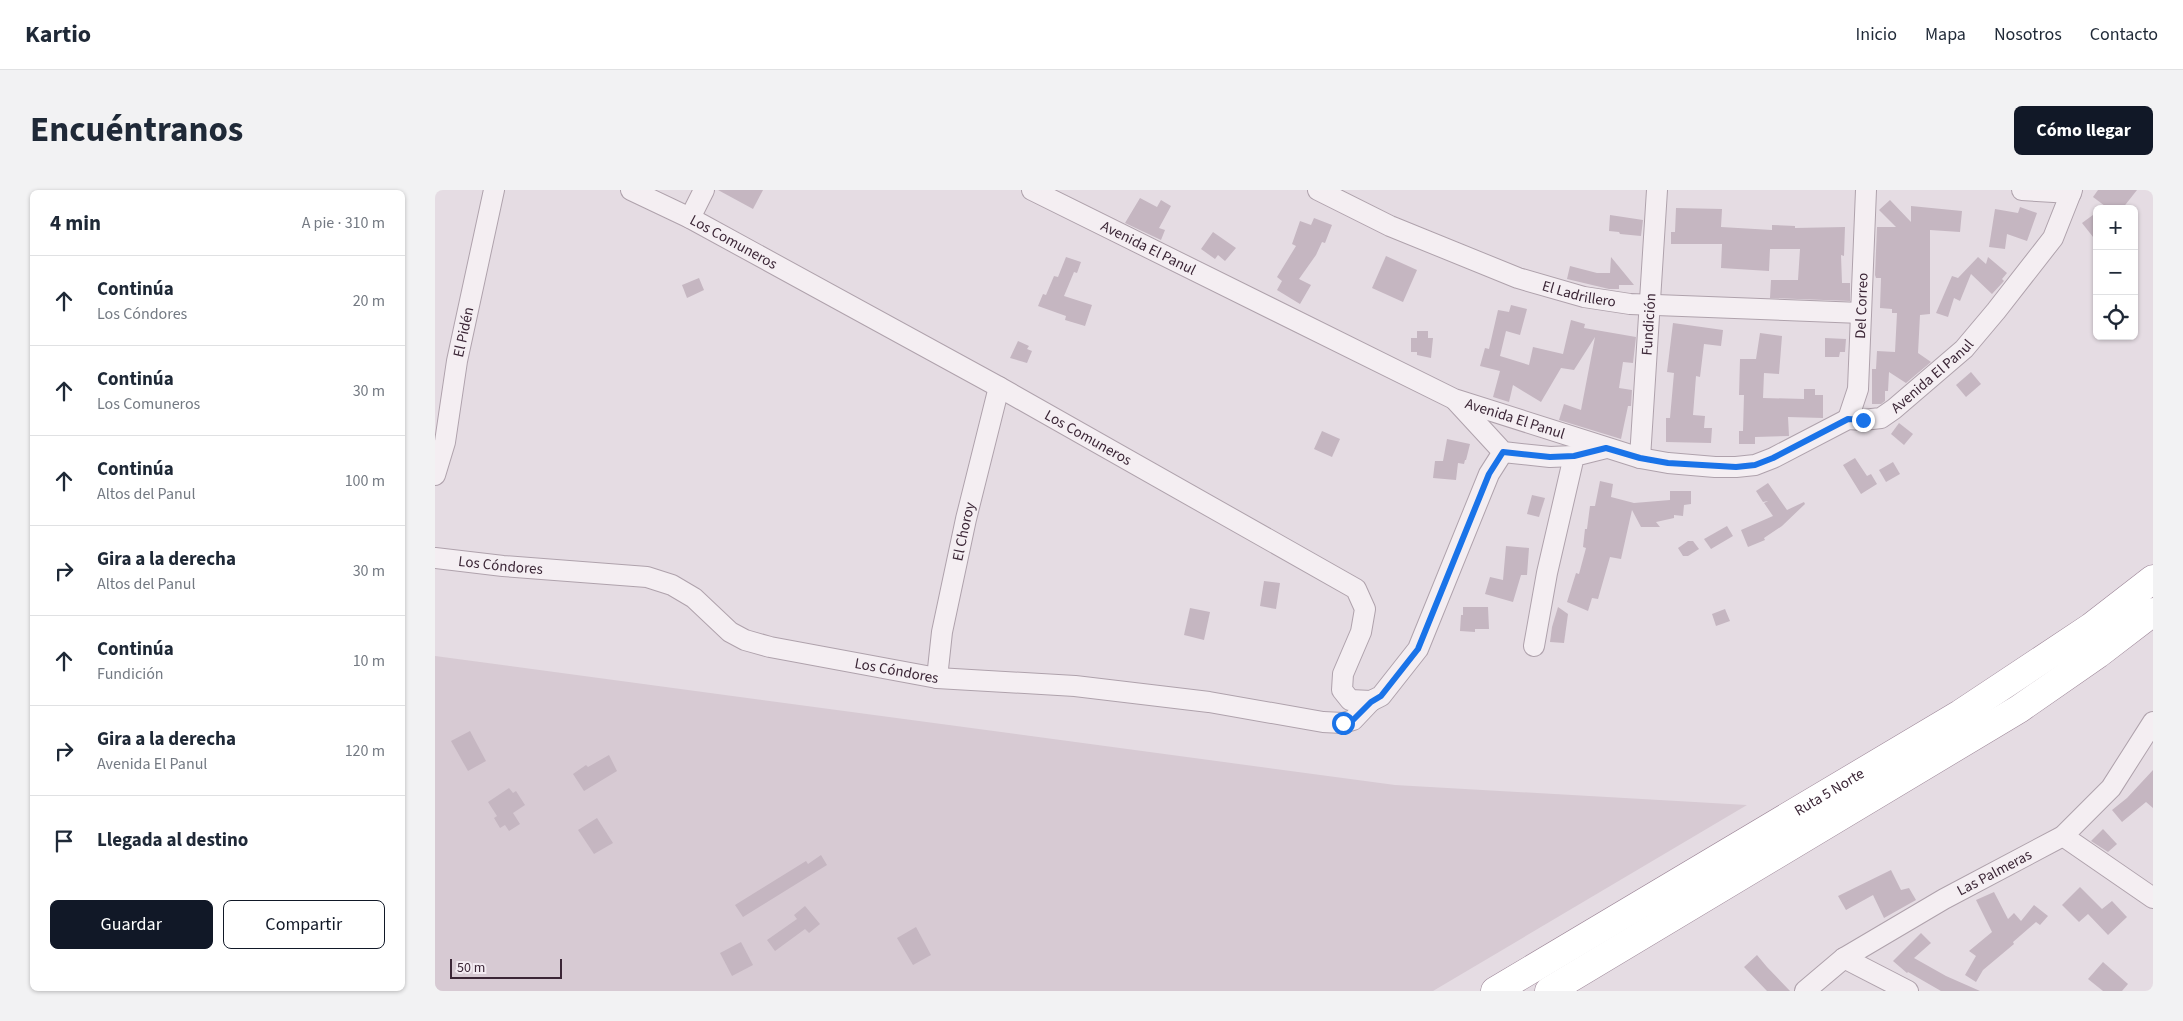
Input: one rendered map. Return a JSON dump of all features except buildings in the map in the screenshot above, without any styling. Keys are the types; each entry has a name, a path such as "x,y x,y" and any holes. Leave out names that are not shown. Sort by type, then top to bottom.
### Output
{"highway":[{"name":"Ruta 5 Norte","path":"1495,991 1960,714 2079,636 2153,579"},
{"name":"Ruta 5 Norte","path":"1549,991 2012,714 2073,673 2153,612"}],"street":[{"name":"El Pidén","path":"435,475 445,442 457,361 494,190"},
{"name":"Los Comuneros","path":"631,190 690,218 999,387 1356,589 1365,609 1361,632 1343,674 1342,690 1350,700 1371,702"},
{"path":"690,218 704,190"},
{"name":"Avenida El Panul","path":"1032,190 1455,399 1640,458 1668,463 1715,467 1755,465 1773,458 1848,419 1881,418 1894,409 1964,349 1996,311 2053,238 2072,192"},
{"name":"El Ladrillero","path":"1318,190 1390,226 1539,286 1591,299 1650,305 1861,313"},
{"name":"Fundición","path":"1640,458 1657,190"},
{"name":"Del Correo","path":"1848,419 1858,389 1866,190"},
{"path":"2022,190 2072,192"},
{"name":"El Choroy","path":"937,678 942,632 966,519 999,387"},
{"path":"1455,399 1503,452 1550,457 1574,456 1606,448"},
{"path":"1371,702 1381,696 1418,649 1489,474 1503,452"},
{"path":"1534,646 1547,573 1574,456"},
{"name":"Los Cóndores","path":"435,558 503,566 647,577 672,585 694,598 730,632 745,640 770,647 937,678 1075,686 1209,702 1323,722 1343,723 1353,720 1371,702"},
{"name":"Las Palmeras","path":"1805,991 1844,958 1944,899 2063,836 2111,788 2153,722"},
{"path":"2063,836 2153,898"},
{"path":"1844,958 1908,991"}],"shaded area":[{"path":"435,656 1395,785 1747,805 1433,991 435,991"}],"route":[{"path":"1343,723 1359,716 1371,702 1381,696 1418,649 1489,474 1503,452 1550,457 1574,456 1606,448 1640,458 1668,463 1736,467 1755,465 1773,458 1848,419 1863,420"}]}
